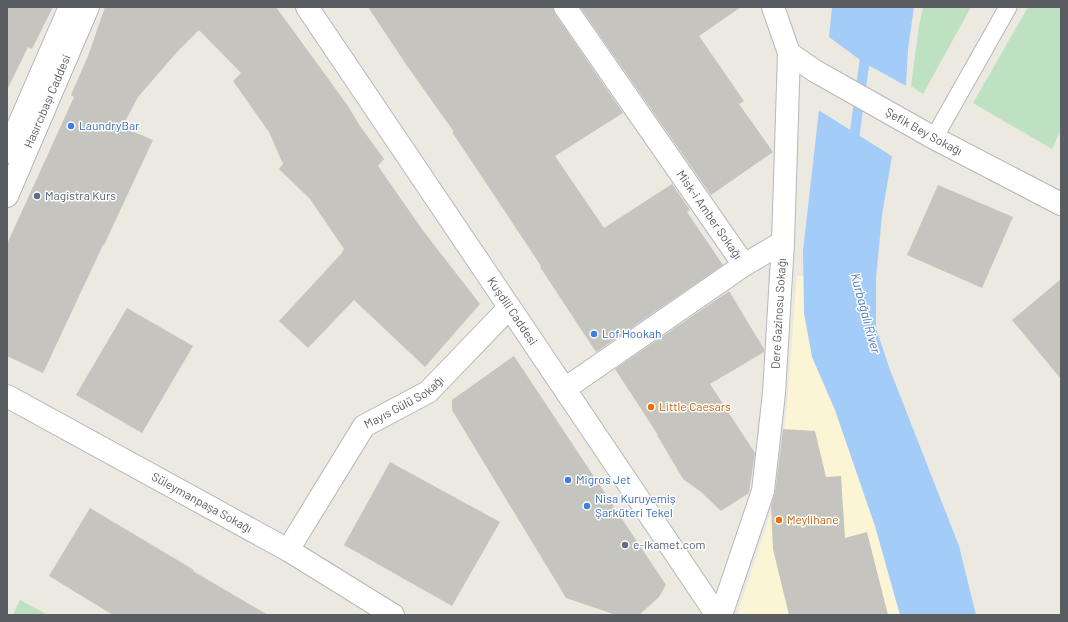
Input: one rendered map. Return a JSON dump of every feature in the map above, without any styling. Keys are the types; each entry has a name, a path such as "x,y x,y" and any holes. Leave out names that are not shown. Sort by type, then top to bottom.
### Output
{"street":[{"name":"Hasırcıbaşı Caddesi","path":"8,144 70,7"},
{"name":"Hasırcıbaşı Caddesi","path":"7,196 88,7"},
{"name":"Kuşdili Caddesi","path":"306,7 509,308 566,388 718,615"},
{"name":"Misk-i Amber Sokağı","path":"565,7 744,265 566,388"},
{"name":"Dere Gazinosu Sokağı","path":"721,615 762,491 774,393 783,242 789,53 773,7"},
{"name":"Şefik Bey Sokağı","path":"789,53 815,71 934,138 1061,204"},
{"path":"744,265 783,242"},
{"name":"Mayıs Gülü Sokağı","path":"288,550 364,426 428,392 509,308"},
{"name":"Süleymanpaşa Sokağı","path":"7,396 288,550 393,615"}],"lane":[{"path":"934,138 1008,7"}],"shaded area":[{"path":"797,276 804,276 804,313 812,357 835,410 875,526 900,615 737,615 777,494 787,406"}],"green space":[{"path":"923,7 971,7 923,94 911,86"},
{"path":"1028,7 1061,7 1061,129 1052,149 973,103"},
{"path":"20,600 48,615 13,615"}],"water":[{"path":"832,7 914,7 908,49 906,86 864,63 829,37"},
{"path":"819,110 892,156 882,215 876,278 876,328 890,370 959,546 976,615 900,615 875,526 835,410 812,357 804,313 803,251"}],"pier":[{"path":"827,36 864,63 906,86 905,88 863,65 828,39"},
{"path":"818,108 892,153 892,156 817,109"}],"building":[{"path":"7,7 53,7 32,49 28,47 7,90"},
{"path":"105,7 276,7 348,106 360,126 384,159 378,166 424,232 480,304 425,367 354,300 308,348 279,321 344,249 310,199 279,169 283,164 269,132 233,81 241,73 199,30 177,52 138,97 122,127 153,140 43,373 7,356 7,244 74,97 71,95 88,56"},
{"path":"368,7 553,7 555,14 623,113 555,156 604,228 672,184 690,210 687,212 723,265 596,352 452,132 454,132 405,63"},
{"path":"580,7 741,7 699,36 744,101 739,104 773,152 711,195"},
{"path":"938,185 1013,217 982,288 907,255"},
{"path":"1061,279 1061,379 1012,320"},
{"path":"729,291 764,349 764,352 710,384 755,453 749,493 721,511 701,492 683,479 658,435 615,369"},
{"path":"127,308 193,346 142,433 76,395"},
{"path":"514,356 666,585 659,597 639,615 616,615 566,598 452,410 452,400"},
{"path":"783,429 815,431 826,477 841,476 845,538 867,532 888,615 789,615 773,549 771,506 775,493"},
{"path":"390,462 500,522 452,606 344,545"},
{"path":"90,508 268,615 113,615 49,576"}],"waterway":[{"name":"Kurbağalı River","path":"853,146 866,51"}],"place":[{"name":"LaundryBar","path":"71,126"},
{"name":"Magistra Kurs","path":"37,196"},
{"name":"Lof Hookah","path":"594,334"},
{"name":"Little Caesars","path":"651,407"},
{"name":"Migros Jet","path":"568,480"},
{"name":"Nisa Kuruyemiş Şarküteri Tekel","path":"587,506"},
{"name":"Meylihane","path":"779,520"},
{"name":"e-Ikamet.com","path":"625,545"}]}
